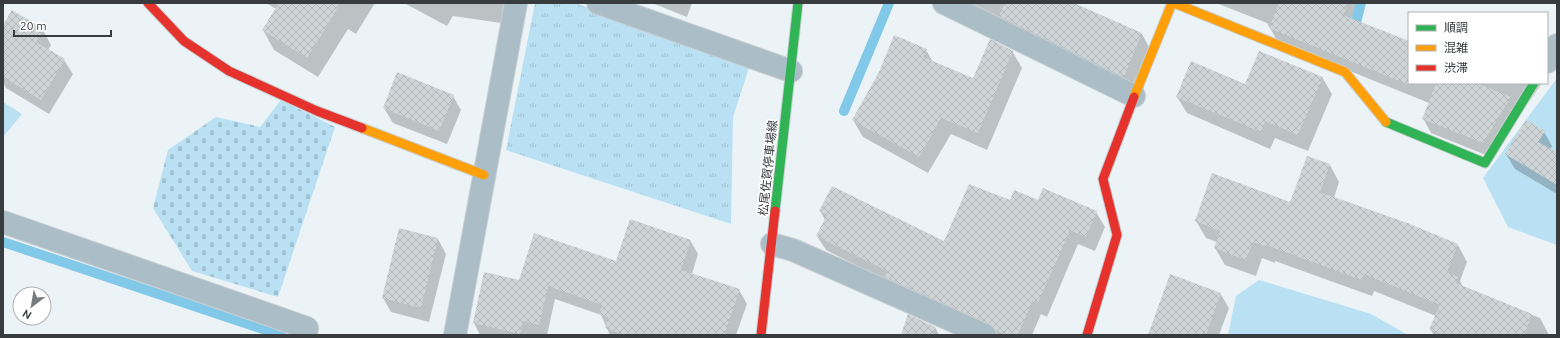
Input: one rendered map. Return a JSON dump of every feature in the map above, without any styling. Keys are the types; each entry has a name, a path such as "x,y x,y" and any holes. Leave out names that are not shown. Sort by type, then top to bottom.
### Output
{"street":[{"path":"148,3 184,41 229,72 317,111 484,175"},
{"path":"455,335 516,3"},
{"path":"598,3 791,71"},
{"name":"松尾佐賀停車場線","path":"761,335 798,3"},
{"path":"944,3 1134,96"},
{"path":"1087,335 1116,235 1103,179 1134,96 1173,3 1345,72 1385,121 1485,163 1533,84"},
{"path":"1548,60 1557,45"},
{"path":"3,222 307,328 306,335"},
{"path":"772,244 793,250 985,335"}],"green space":[{"path":"535,3 575,3 750,65 733,117 731,224 506,150"},
{"path":"1557,78 1557,245 1508,227 1483,178"},
{"path":"281,100 335,127 278,297 192,271 153,208 168,150 216,117 260,127"},
{"path":"3,102 22,114 3,137"},
{"path":"1259,280 1371,314 1408,335 1228,335 1236,296"}],"building":[{"path":"279,3 341,3 307,58 262,30"},
{"path":"1005,3 1074,3 1142,33 1124,77 999,16"},
{"path":"1279,3 1348,3 1343,15 1408,41 1409,85 1269,28"},
{"path":"12,10 44,29 36,42 65,59 41,100 3,77 3,25"},
{"path":"894,35 927,49 923,57 973,78 990,39 1013,51 978,133 941,118 919,157 852,120 879,72"},
{"path":"1259,51 1323,77 1298,135 1265,121 1261,132 1176,97 1191,61 1245,84"},
{"path":"397,72 454,95 439,131 383,108"},
{"path":"1436,84 1479,84 1511,97 1483,143 1422,119"},
{"path":"1526,120 1545,131 1538,142 1557,152 1557,185 1505,154"},
{"path":"1307,156 1330,164 1320,192 1410,224 1458,244 1447,272 1458,277 1456,283 1532,314 1524,335 1443,335 1429,329 1440,305 1364,274 1362,280 1266,245 1253,242 1246,260 1214,248 1220,231 1195,221 1212,173 1290,202"},
{"path":"969,184 1010,200 1014,190 1038,200 1043,188 1097,211 1086,237 1070,230 1038,303 1033,300 1018,335 1005,335 997,331 990,324 885,277 887,271 816,236 827,215 819,211 832,186 944,241"},
{"path":"630,219 691,240 681,270 740,289 724,335 624,335 605,328 608,317 599,314 602,305 548,286 539,325 523,321 520,334 473,323 484,272 519,280 534,233 616,261"},
{"path":"399,228 438,238 421,308 382,298"},
{"path":"1170,274 1221,293 1206,335 1148,335"},
{"path":"908,314 935,327 932,335 901,335"}],"waterway":[{"path":"844,111 889,3"},
{"path":"1353,34 1361,3"},
{"path":"3,242 281,335"}],"traffic: fast":[{"path":"775,211 798,3"},
{"path":"1386,122 1485,163 1533,84"}],"traffic: slow":[{"path":"1134,97 1172,3"},
{"path":"1174,3 1345,72 1386,122"},
{"path":"362,128 484,175"}],"traffic: jam":[{"path":"148,3 184,41 229,71 317,111 362,128"},
{"path":"1087,335 1117,235 1103,179 1134,97"},
{"path":"761,335 775,211"}]}
